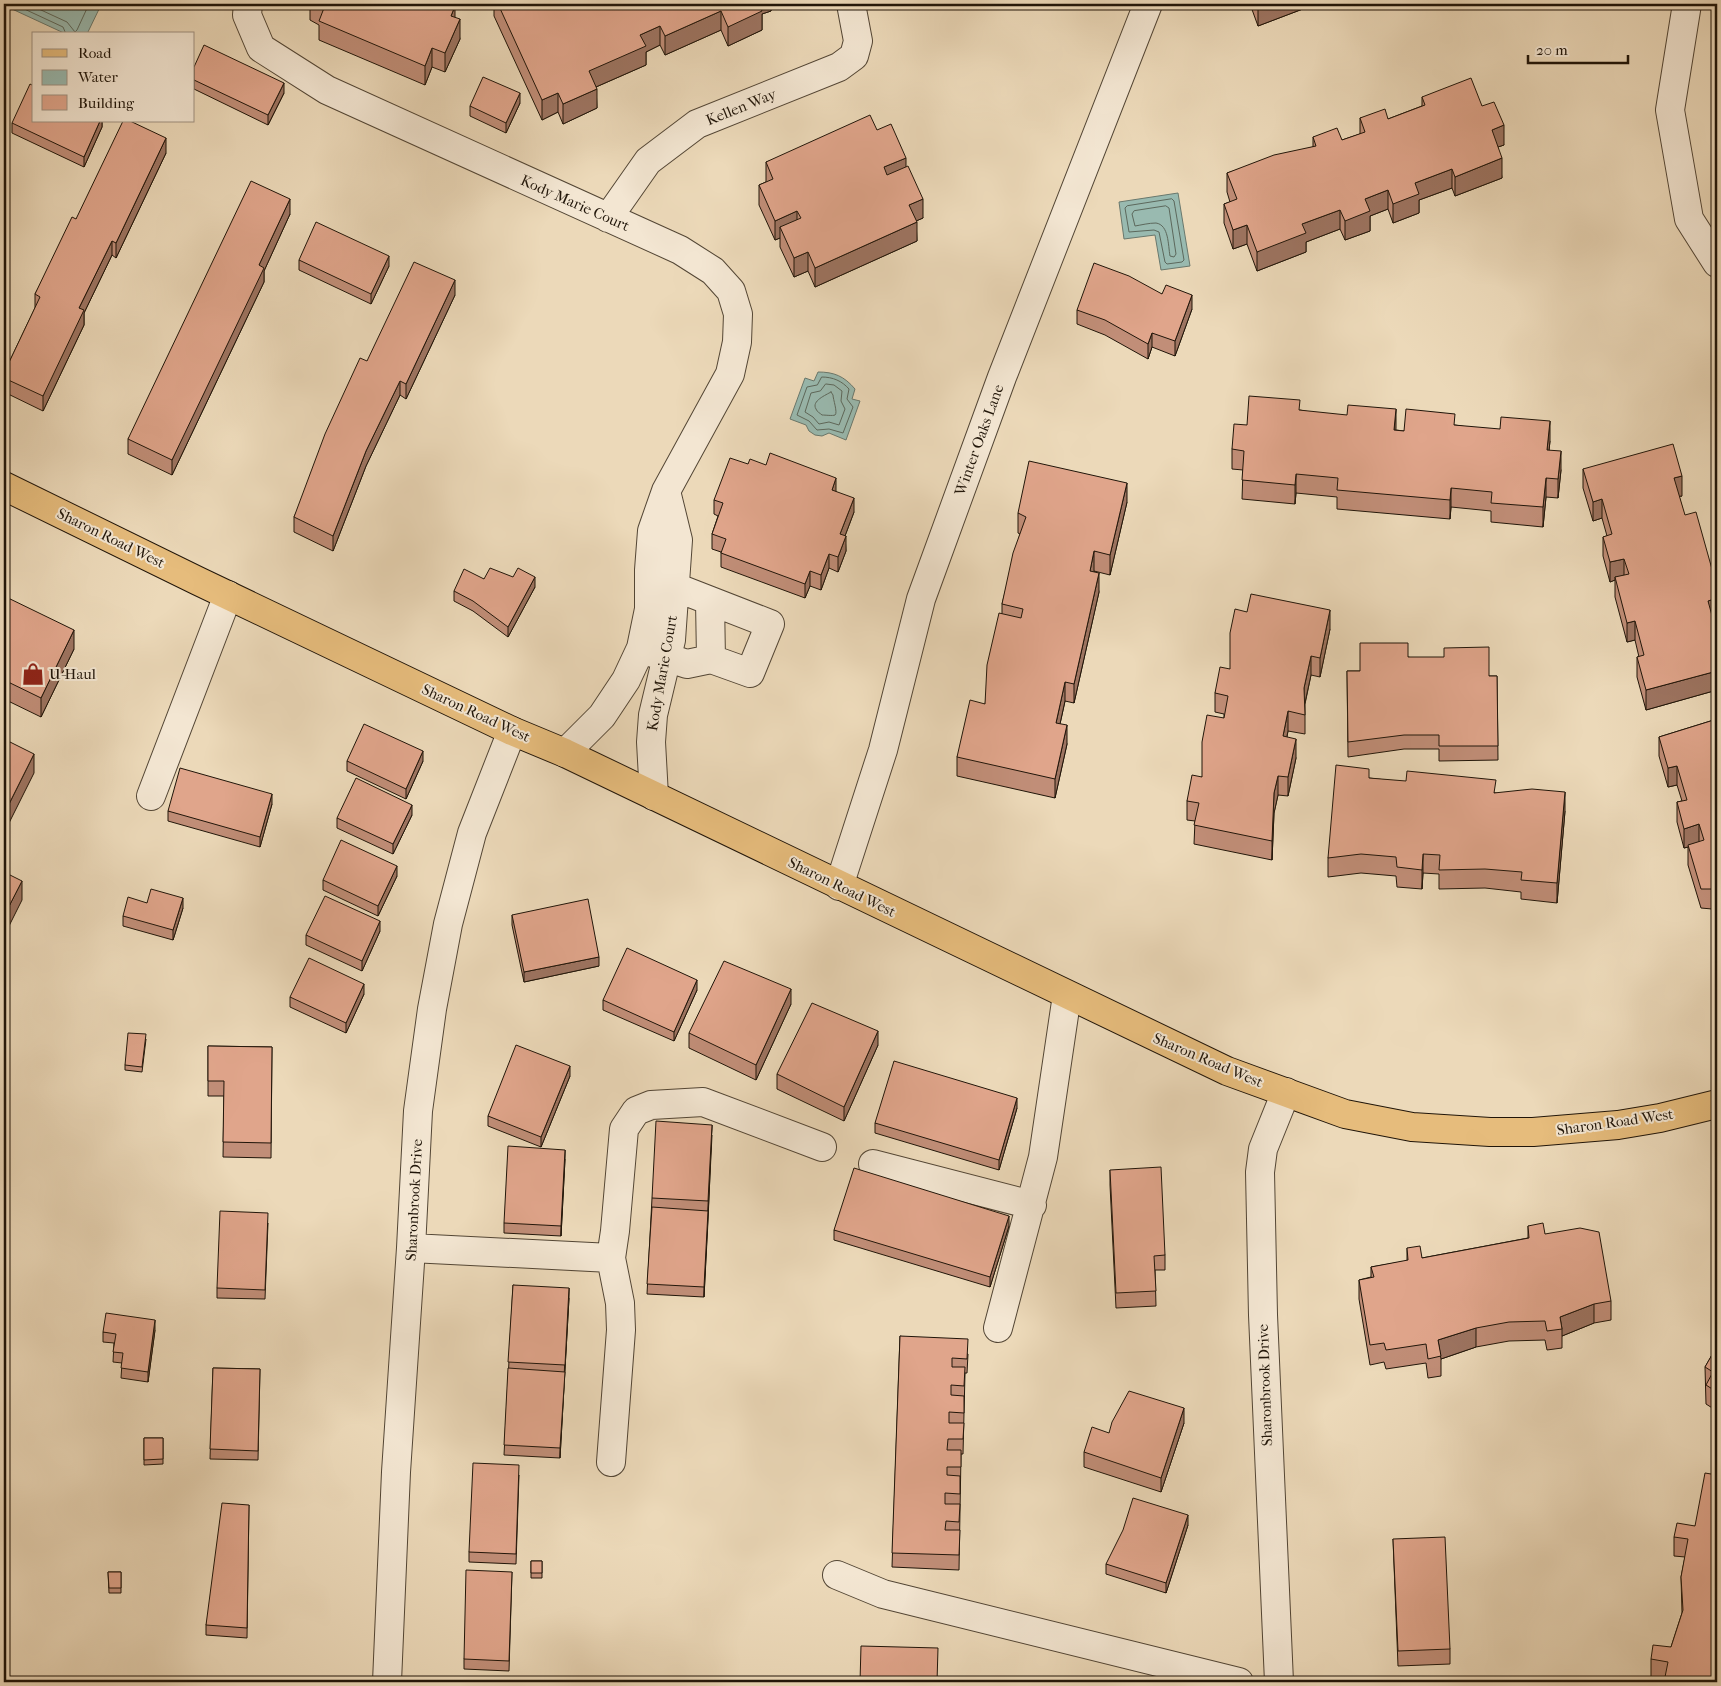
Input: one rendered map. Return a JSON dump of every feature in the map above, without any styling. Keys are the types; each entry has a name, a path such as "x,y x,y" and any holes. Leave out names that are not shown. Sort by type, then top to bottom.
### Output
{"main road":[{"name":"Sharon Road West","path":"4,486 228,595 564,753 1227,1071 1346,1114 1403,1126 1490,1132 1533,1132 1618,1125 1660,1118 1717,1104"}],"street":[{"name":"Kody Marie Court","path":"248,4 247,15 261,48 327,90 680,250 713,271 731,291 738,314 737,342 730,374 666,491 652,531 671,640 653,715 651,742 654,796"},
{"name":"Kellen Way","path":"608,218 648,160 697,124 840,67 854,56 858,41 851,4"},
{"name":"Winter Oaks Lane","path":"839,886 883,750 921,599 1002,377 1148,4"},
{"path":"1687,4 1670,110 1689,219 1717,263"},
{"name":"Kody Marie Court","path":"564,753 602,716 626,680 641,648 649,609 662,586"},
{"path":"641,648 687,664 711,659 750,673 770,624 710,601 662,586"},
{"path":"151,796 228,595"},
{"path":"710,601 711,659"},
{"name":"Sharonbrook Drive","path":"387,1682 396,1472 418,1111 432,1009 448,924 472,833 512,730"},
{"path":"998,1328 1032,1205 1043,1157 1067,995"},
{"name":"Sharonbrook Drive","path":"1279,1682 1262,1315 1260,1172 1264,1149 1286,1092"},
{"path":"611,1462 621,1330 620,1303 611,1258 624,1129 636,1111 652,1105 703,1102 822,1147"},
{"path":"873,1164 1032,1205"},
{"path":"411,1248 611,1258"},
{"path":"837,1575 883,1594 1239,1682"}],"water":[{"path":"14,4 101,5 88,32 62,32 12,9"},
{"path":"1178,193 1190,266 1161,270 1155,235 1124,239 1119,202"},
{"path":"818,372 834,374 843,378 855,389 852,399 860,401 846,440 829,433 822,436 815,435 809,431 806,425 790,419 805,378 814,381"}],"building":[{"path":"315,4 451,4 455,6 451,16 460,19 445,53 432,48 425,66 319,21 324,8"},
{"path":"498,4 759,4 762,11 728,27 721,11 665,36 660,26 640,35 646,46 589,71 597,89 563,104 558,93 542,100"},
{"path":"204,45 284,83 268,115 195,80 195,65"},
{"path":"483,77 520,93 506,123 470,106"},
{"path":"1471,78 1482,106 1494,102 1504,125 1492,130 1502,158 1455,177 1452,169 1415,183 1419,194 1393,204 1388,190 1365,199 1370,211 1345,221 1340,210 1302,224 1306,233 1257,252 1247,225 1233,230 1224,204 1237,199 1227,173 1274,155 1316,146 1313,137 1337,128 1342,140 1365,132 1360,118 1385,109 1388,119 1425,105 1422,97"},
{"path":"30,84 32,85 32,122 100,122 84,157 12,123"},
{"path":"870,115 877,130 891,124 906,158 884,167 887,175 908,166 923,199 909,205 917,222 815,268 808,252 794,258 780,227 801,218 797,211 775,221 759,185 773,179 766,162"},
{"path":"123,122 132,122 166,138 116,243 112,241 79,308 84,310 43,396 4,378 4,373 40,297 35,294 72,217 76,219"},
{"path":"251,181 290,199 259,265 264,268 172,460 128,439"},
{"path":"316,222 389,256 371,294 299,260"},
{"path":"414,262 455,280 406,384 400,381 366,451 333,536 294,517 325,434 360,358 367,361"},
{"path":"1094,263 1129,276 1162,294 1166,285 1192,295 1175,341 1152,333 1148,344 1105,320 1077,310"},
{"path":"1249,396 1300,400 1299,410 1347,415 1348,405 1396,409 1394,430 1404,431 1406,409 1455,414 1454,425 1500,429 1501,417 1550,421 1547,450 1561,451 1558,479 1546,478 1543,507 1491,503 1492,492 1451,488 1450,500 1337,490 1338,478 1296,474 1295,485 1242,480 1244,451 1232,449 1234,424 1247,425"},
{"path":"1673,444 1682,476 1674,478 1685,515 1696,512 1717,587 1717,598 1708,601 1717,634 1717,671 1646,690 1637,657 1644,655 1635,621 1627,623 1615,577 1629,574 1624,559 1610,562 1603,537 1612,534 1602,499 1593,502 1583,469"},
{"path":"770,453 836,478 832,490 854,498 840,534 846,536 838,557 829,554 821,575 810,571 805,584 721,553 726,539 712,534 723,503 714,500 730,458 748,464 750,459 766,465"},
{"path":"1029,461 1127,483 1110,555 1094,551 1090,571 1099,573 1074,684 1065,682 1056,723 1067,725 1055,779 957,757 970,700 985,704 987,665 999,613 1021,618 1023,609 1002,604 1013,553 1026,517 1018,513"},
{"path":"490,568 513,577 518,568 535,577 508,627 473,601 454,591 464,569 484,579"},
{"path":"1251,594 1330,610 1320,658 1311,656 1304,688 1305,715 1288,711 1283,736 1296,739 1288,777 1278,776 1274,793 1272,841 1194,825 1199,803 1187,801 1192,775 1202,777 1202,742 1207,715 1224,718 1228,696 1215,693 1220,667 1230,669 1230,633 1235,609 1247,612"},
{"name":"U-Haul","path":"4,596 74,630 41,698 4,680"},
{"path":"1360,643 1408,643 1408,657 1444,657 1444,648 1489,647 1489,676 1497,676 1498,746 1439,746 1439,735 1404,735 1348,742 1347,671 1360,671"},
{"path":"1717,719 1717,907 1712,889 1701,889 1688,845 1704,840 1699,824 1684,829 1677,802 1687,800 1677,766 1668,768 1659,737"},
{"path":"364,724 423,751 406,789 347,761"},
{"path":"4,739 34,754 4,814"},
{"path":"1336,765 1369,769 1369,778 1406,781 1407,771 1496,780 1494,793 1532,789 1565,792 1557,883 1521,880 1522,872 1485,869 1439,870 1440,855 1423,854 1422,870 1397,867 1396,857 1361,854 1328,858"},
{"path":"180,768 272,794 260,837 168,811"},
{"path":"356,778 412,805 393,844 337,818"},
{"path":"341,840 397,866 378,906 323,880"},
{"path":"4,872 22,881 4,916"},
{"path":"151,889 183,898 173,930 123,916 128,897 147,903"},
{"path":"325,896 380,921 362,961 306,935"},
{"path":"588,899 599,957 524,972 512,915"},
{"path":"1717,926 1717,940 1713,927"},
{"path":"627,948 697,980 674,1032 603,1000"},
{"path":"309,958 364,984 346,1023 290,997"},
{"path":"724,961 791,989 756,1065 689,1033"},
{"path":"812,1003 878,1031 844,1107 777,1074"},
{"path":"128,1033 146,1034 142,1067 125,1065"},
{"path":"516,1045 570,1066 541,1137 488,1116"},
{"path":"208,1046 272,1047 271,1143 223,1142 224,1081 208,1081"},
{"path":"894,1061 1017,1098 999,1160 875,1123"},
{"path":"656,1121 712,1125 708,1201 652,1198"},
{"path":"508,1146 565,1150 561,1226 504,1223"},
{"path":"1161,1167 1165,1255 1154,1256 1156,1291 1116,1293 1110,1170"},
{"path":"854,1168 1009,1216 990,1277 834,1230"},
{"path":"652,1207 708,1211 704,1287 647,1284"},
{"path":"220,1211 268,1213 265,1290 217,1288"},
{"path":"1543,1223 1545,1234 1580,1228 1599,1232 1611,1301 1594,1304 1560,1317 1562,1329 1547,1331 1545,1321 1509,1322 1476,1328 1438,1340 1441,1356 1428,1359 1426,1344 1386,1350 1384,1343 1370,1345 1359,1280 1374,1277 1371,1267 1408,1260 1407,1248 1420,1246 1422,1258 1529,1238 1528,1226"},
{"path":"513,1285 569,1288 565,1365 508,1362"},
{"path":"106,1313 155,1320 148,1372 121,1368 123,1353 113,1352 116,1334 103,1332"},
{"path":"900,1336 968,1339 967,1359 952,1358 952,1367 965,1367 964,1386 951,1385 951,1395 964,1396 964,1413 949,1412 949,1423 964,1423 963,1439 948,1439 947,1450 961,1450 961,1467 947,1467 947,1475 960,1476 960,1494 945,1493 945,1504 960,1504 959,1522 946,1521 945,1530 960,1530 959,1555 892,1553"},
{"path":"1717,1346 1717,1392 1706,1385 1713,1372 1705,1367"},
{"path":"213,1368 260,1369 258,1451 210,1449"},
{"path":"508,1368 565,1372 560,1448 504,1445"},
{"path":"1129,1391 1184,1408 1161,1478 1084,1452 1092,1427 1109,1433 1112,1422"},
{"path":"144,1438 163,1438 163,1459 144,1460"},
{"path":"473,1463 519,1465 516,1554 469,1552"},
{"path":"1705,1473 1717,1475 1717,1682 1664,1682 1668,1662 1651,1659 1653,1645 1671,1647 1683,1610 1681,1577 1688,1539 1674,1537 1677,1523 1695,1526"},
{"path":"1133,1498 1188,1515 1166,1583 1106,1564 1123,1530"},
{"path":"222,1503 249,1505 247,1628 206,1625"},
{"path":"1445,1537 1450,1649 1398,1651 1393,1539"},
{"path":"531,1561 542,1561 542,1573 531,1573"},
{"path":"466,1570 512,1572 509,1661 464,1659"},
{"path":"108,1572 121,1572 121,1588 109,1588"},
{"path":"861,1646 938,1648 937,1682 860,1682"},
{"path":"464,1680 510,1682 464,1682"}],"place":[{"name":"U-Haul","path":"33,674"}]}
